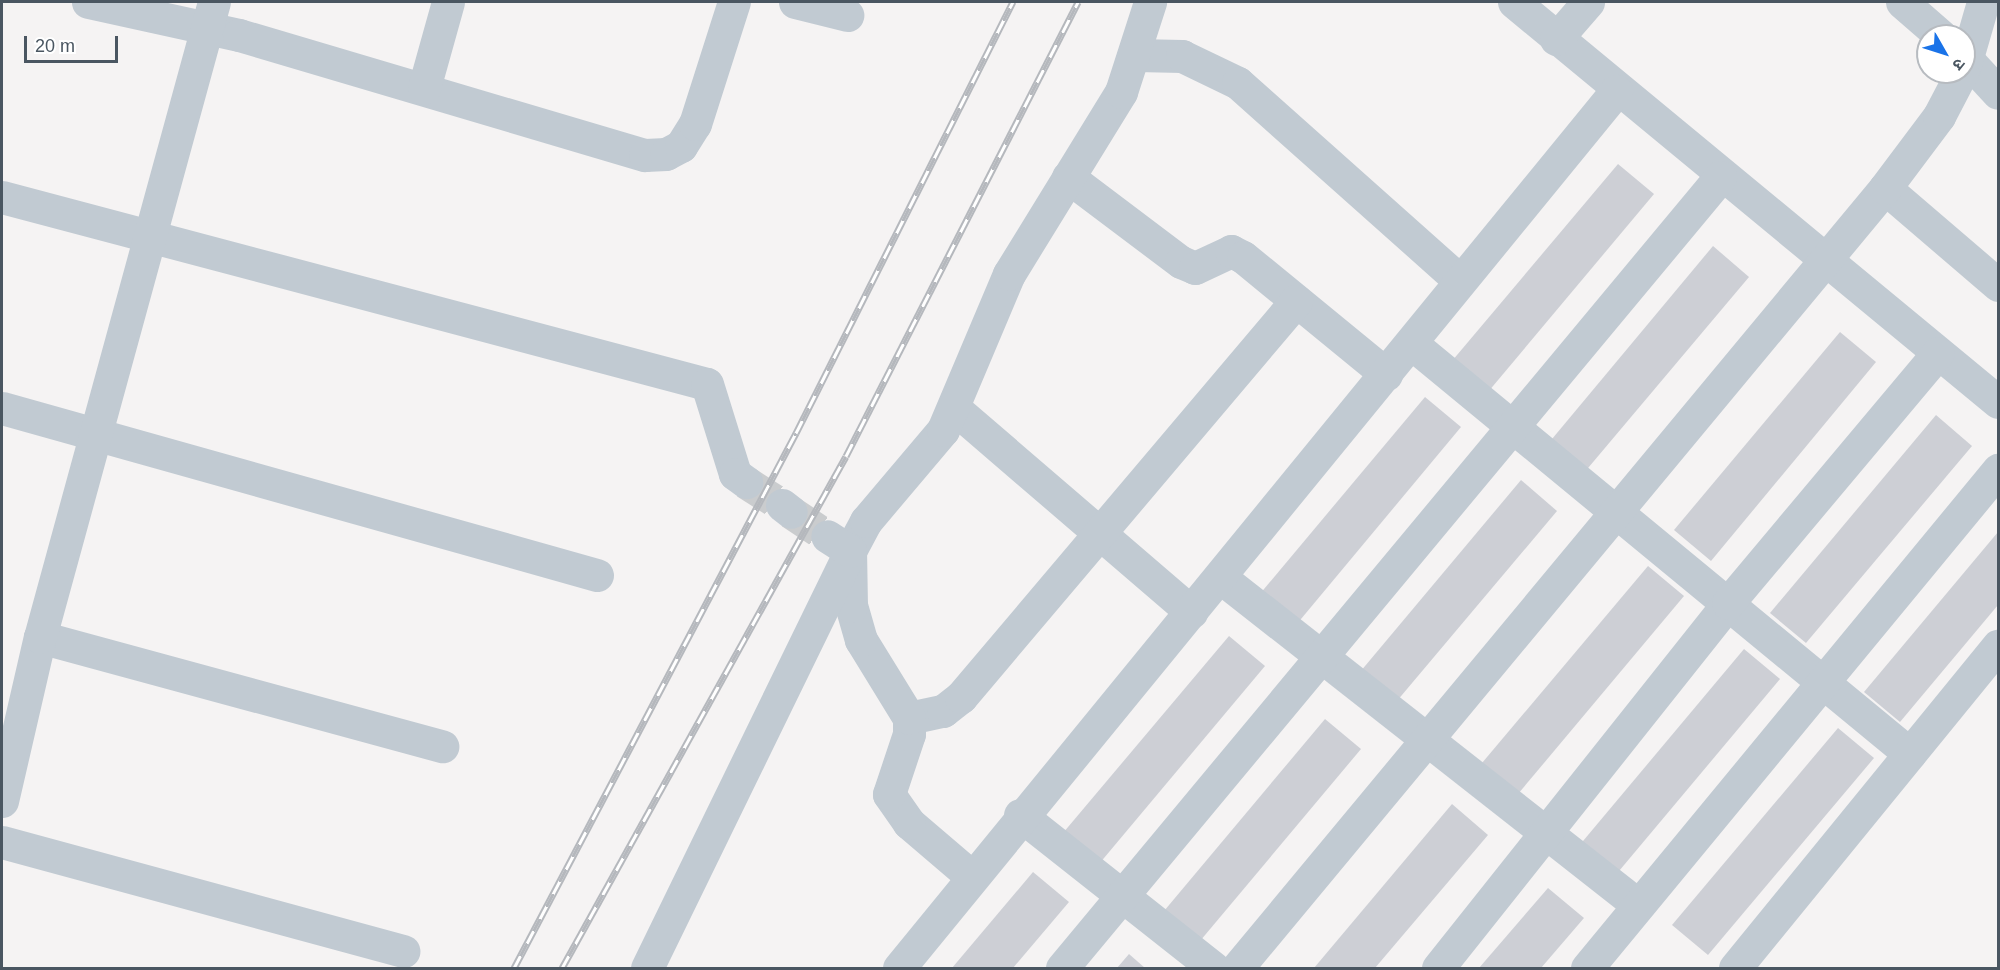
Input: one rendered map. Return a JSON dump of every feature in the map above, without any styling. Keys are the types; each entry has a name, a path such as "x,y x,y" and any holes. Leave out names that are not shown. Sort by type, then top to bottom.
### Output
{"street":[{"path":"88,2 210,16 239,35 645,155 666,154 681,146 695,124 734,2"},
{"path":"424,88 448,2"},
{"path":"795,2 847,15"},
{"path":"647,969 838,543 866,521 943,430 1009,273 1121,92 1136,55 1150,2"},
{"path":"1514,2 1720,177 1826,260 1998,402"},
{"path":"1556,39 1588,2"},
{"path":"1902,2 1927,24"},
{"path":"1976,25 1983,2"},
{"path":"2,801 40,637 99,435 210,16"},
{"path":"1136,55 1182,56 1238,84 1460,281"},
{"path":"1976,74 1998,93"},
{"path":"1237,969 1885,188 1939,116 1954,84"},
{"path":"899,969 1020,815 1220,577 1616,91"},
{"path":"1068,177 1181,262 1206,266 1231,251 1386,374"},
{"path":"1062,969 1321,659 1511,425 1720,177"},
{"path":"1885,188 1998,285"},
{"path":"2,197 707,384 735,474 746,482"},
{"path":"909,718 944,711 961,697 1103,534 1296,301"},
{"path":"1411,343 1615,512 1825,681 1910,754"},
{"path":"1438,969 1547,836 1728,603 1938,353"},
{"path":"2,408 597,576"},
{"path":"954,408 1191,612"},
{"path":"1587,969 1998,470"},
{"path":"838,543 861,640 909,718 909,734 889,794 909,823 971,876"},
{"path":"1220,577 1424,742 1638,905"},
{"path":"40,637 442,746"},
{"path":"1735,969 1998,646"},
{"path":"1020,815 1214,969"},
{"path":"2,842 403,951"}],"building":[{"path":"1618,164 1654,194 1488,392 1452,361"},
{"path":"1713,246 1749,277 1583,474 1547,445"},
{"path":"1840,332 1876,362 1711,561 1674,530"},
{"path":"1425,397 1461,427 1296,625 1259,595"},
{"path":"1936,415 1972,446 1806,643 1770,613"},
{"path":"1521,480 1557,511 1391,708 1355,678"},
{"path":"1998,532 1998,605 1900,722 1864,692"},
{"path":"1648,566 1684,596 1518,794 1482,763"},
{"path":"1229,636 1265,666 1099,864 1063,833"},
{"path":"1744,649 1780,679 1614,877 1578,847"},
{"path":"1325,719 1361,749 1195,947 1159,917"},
{"path":"1838,728 1874,758 1708,955 1672,925"},
{"path":"1452,804 1488,835 1375,968 1314,968"},
{"path":"1033,872 1069,902 1013,968 952,968"},
{"path":"1548,888 1584,918 1541,968 1479,968"},
{"path":"1129,954 1145,968 1117,968"}],"tunnel":[{"path":"746,482 782,505"},
{"path":"791,512 827,536"}],"railway":[{"path":"514,968 796,433 1013,2"},
{"path":"562,968 846,456 1078,2"}]}
